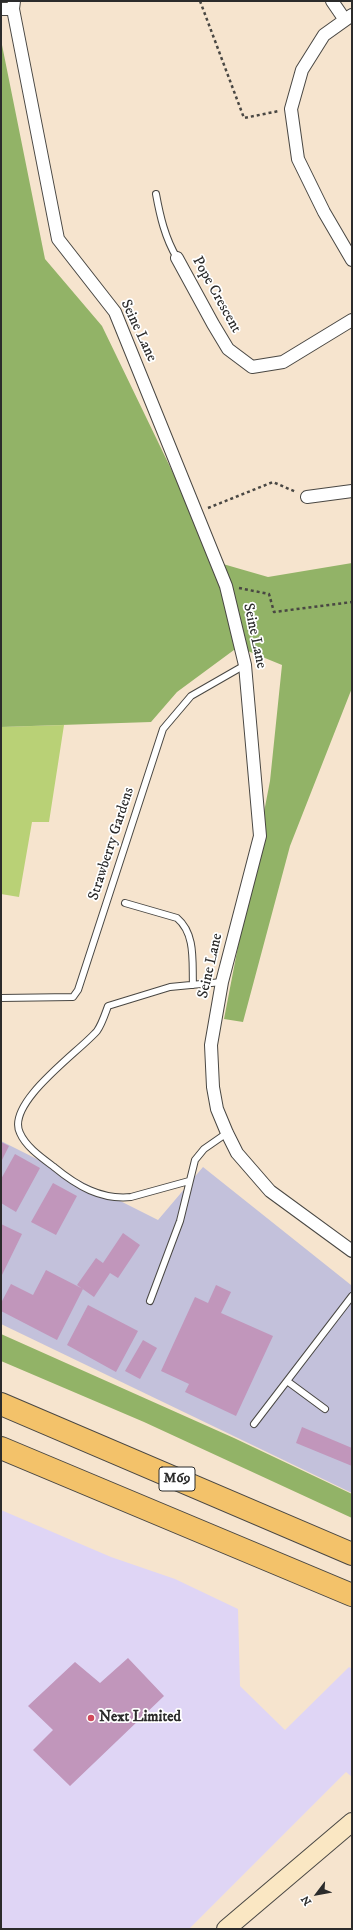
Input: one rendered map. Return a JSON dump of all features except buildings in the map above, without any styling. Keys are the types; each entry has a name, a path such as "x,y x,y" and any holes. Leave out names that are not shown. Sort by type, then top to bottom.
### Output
{"highway":[{"name":"M69","path":"1,1404 352,1554"},
{"name":"M69","path":"1,1448 352,1595"}],"street":[{"path":"332,1 348,18 324,35 302,70 291,109 298,159 324,212 352,260"},
{"path":"1,9 14,5"},
{"name":"Seine Lane","path":"14,5 58,239 115,312 197,512 227,591 245,665 260,836 222,982 211,1045 213,1088 217,1109 237,1153 270,1191 352,1251"},
{"name":"Pope Crescent","path":"177,258 212,324 228,349 252,367 283,362 352,320"},
{"path":"307,497 352,491"},
{"path":"226,1929 352,1822"}],"lane":[{"path":"156,194 161,218 170,246 177,258"},
{"name":"Strawberry Gardens","path":"1,998 73,997 78,990 163,729 191,696 245,665"},
{"path":"125,903 177,918 183,924 189,932 194,985"},
{"path":"190,1181 131,1197 102,1196 67,1177 35,1152 19,1133 18,1122 24,1106 42,1083 98,1030 108,1006 170,987 222,982"},
{"path":"150,1301 180,1221 192,1168 199,1154 227,1133"},
{"path":"254,1424 352,1296"},
{"path":"287,1381 325,1409"}],"path":[{"path":"200,1 244,118 291,109"},
{"path":"197,512 273,482 307,497"},
{"path":"227,591 268,594 274,612 352,602"}],"shaded area":[{"path":"1,1141 158,1220 203,1167 351,1285 352,1493 1,1324"},
{"path":"1,1510 111,1557 175,1579 238,1609 240,1686 285,1730 349,1667 352,1669 352,1777 346,1772 189,1929 1,1929"}],"green space":[{"path":"1,40 45,259 102,326 216,562 268,577 352,563 352,688 290,846 243,1022 224,1019 270,781 282,665 238,647 177,692 151,722 1,727"},
{"path":"64,725 49,822 32,822 19,897 1,894 1,727"},
{"path":"1,1334 234,1438 352,1494 352,1518 144,1422 1,1361"}],"place":[{"name":"Next Limited","path":"91,1718"}]}
